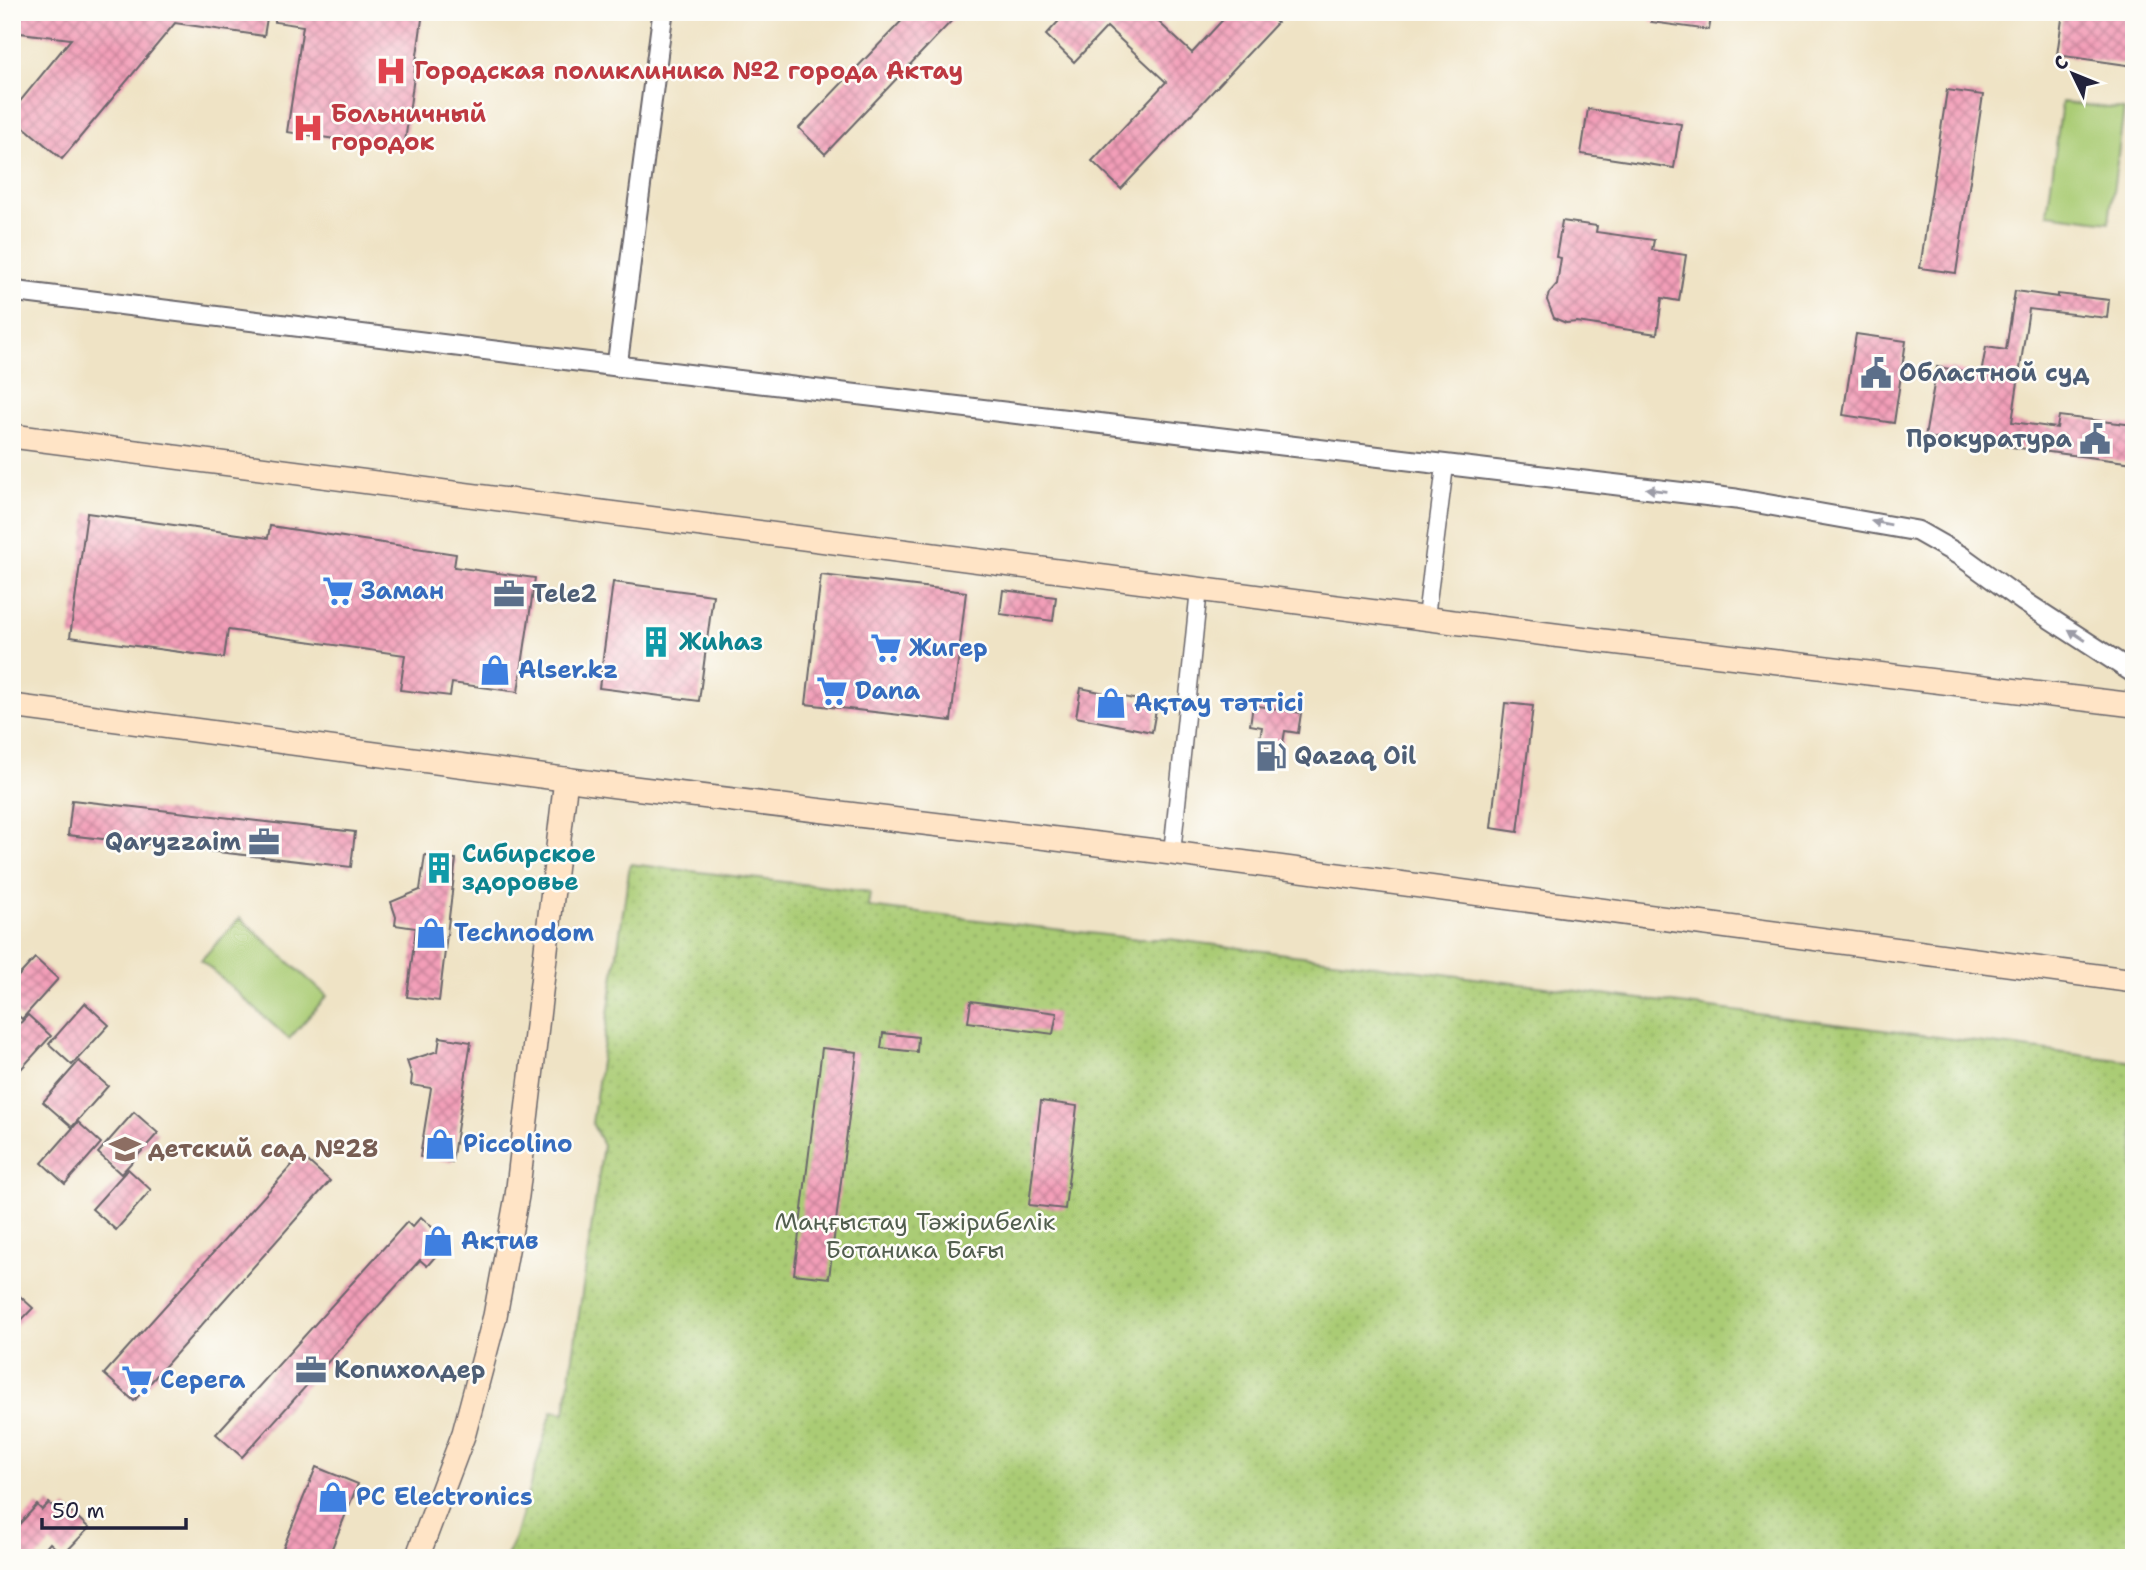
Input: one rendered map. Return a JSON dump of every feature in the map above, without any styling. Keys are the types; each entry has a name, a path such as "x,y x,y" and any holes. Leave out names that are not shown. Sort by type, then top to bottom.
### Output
{"main road":[{"path":"12,436 1426,618 2134,705"},
{"path":"12,706 566,779 1172,853 2134,981"},
{"path":"417,1558 464,1433 495,1316 517,1196 566,779"}],"street":[{"path":"617,366 663,12"},
{"path":"12,291 1444,466 1736,499 1917,531 1961,555 2023,601 2134,673"},
{"path":"1426,618 1444,466"},
{"path":"1172,853 1199,589"}],"green space":[{"path":"2062,102 2124,110 2109,222 2047,214"},
{"name":"Маңғыстау Тәжірибелік Ботаника Бағы","path":"630,864 870,892 868,907 1139,939 1169,939 2134,1062 2134,1558 505,1558 515,1537 552,1411 565,1413 603,1145 592,1123"},
{"path":"240,918 327,996 289,1039 201,960"}],"building":[{"path":"12,12 268,12 264,36 175,23 62,159 12,117 12,111 71,39 12,32"},
{"path":"275,12 423,12 404,149 287,132 303,26 275,22"},
{"path":"910,12 960,12 825,154 799,128"},
{"path":"1067,12 1148,12 1192,53 1230,12 1266,12 1277,23 1121,189 1092,161 1166,82 1107,27 1074,62 1046,35"},
{"path":"1652,12 1712,12 1709,30 1651,22"},
{"path":"2063,12 2134,12 2134,66 2057,55"},
{"path":"1947,90 1983,95 1956,273 1920,268"},
{"path":"1588,109 1681,124 1674,168 1581,154"},
{"path":"1562,221 1597,226 1596,232 1654,240 1652,250 1686,255 1679,301 1662,298 1657,334 1577,322 1566,323 1554,318 1547,300 1557,284 1561,258 1556,257"},
{"path":"2015,291 2109,300 2107,318 2029,309 2012,422 2057,428 2059,416 2134,425 2134,463 1988,444 1988,447 1925,437 1937,367 1981,374 1986,347 2006,350"},
{"name":"Областной суд","path":"1856,334 1906,341 1894,423 1843,415"},
{"path":"87,513 268,538 270,526 456,554 454,567 535,578 518,692 452,683 450,696 400,690 405,655 228,630 224,658 70,637"},
{"name":"Жигер","path":"821,575 966,592 951,721 806,704"},
{"name":"Жиhаз","path":"613,582 713,595 699,701 599,688"},
{"path":"1003,590 1056,597 1053,621 1000,614"},
{"path":"1081,688 1157,704 1152,732 1076,717"},
{"path":"1505,703 1533,706 1518,832 1491,828"},
{"path":"1253,705 1301,713 1298,733 1285,731 1282,749 1259,745 1262,727 1250,725"},
{"path":"72,800 355,832 351,867 68,835"},
{"path":"425,855 456,859 439,1001 407,997 416,928 395,925 396,917 391,902 420,890"},
{"path":"35,958 58,979 22,1019 12,1010 12,983"},
{"path":"971,1001 1057,1013 1053,1034 968,1022"},
{"path":"85,1003 109,1025 72,1065 49,1044"},
{"path":"28,1015 51,1036 12,1079 12,1032"},
{"path":"883,1033 918,1037 917,1052 881,1048"},
{"path":"440,1037 471,1042 452,1162 420,1157 431,1088 411,1085 412,1076 407,1061 438,1051"},
{"path":"822,1048 857,1052 829,1278 794,1274"},
{"path":"79,1061 108,1086 72,1127 43,1102"},
{"path":"1041,1101 1077,1106 1065,1209 1029,1205"},
{"path":"134,1112 158,1133 121,1174 98,1153"},
{"path":"78,1122 101,1143 65,1184 42,1163"},
{"path":"301,1155 330,1181 134,1401 104,1374"},
{"path":"128,1169 151,1190 116,1230 92,1209"},
{"path":"421,1217 448,1242 427,1266 420,1260 242,1457 216,1434 407,1222 412,1227"},
{"path":"12,1289 33,1308 12,1330"},
{"path":"316,1467 358,1484 328,1558 279,1558"},
{"path":"49,1503 60,1513 66,1507 89,1528 63,1555 50,1543 37,1558 12,1558 12,1532 37,1505 42,1510"}],"place":[{"name":"Городская поликлиника №2 города Актау","path":"391,71"},
{"name":"Больничный городок","path":"308,128"},
{"name":"Областной суд","path":"1876,373"},
{"name":"Прокуратура","path":"2095,439"},
{"name":"Заман","path":"338,591"},
{"name":"Tele2","path":"509,594"},
{"name":"Жиhаз","path":"656,642"},
{"name":"Жигер","path":"886,648"},
{"name":"Alser.kz","path":"495,670"},
{"name":"Dana","path":"832,691"},
{"name":"Ақтау тәттісі","path":"1111,703"},
{"name":"Qazaq Oil","path":"1271,756"},
{"name":"Qaryzzaim","path":"264,842"},
{"name":"Сибирское здоровье","path":"439,868"},
{"name":"Technodom","path":"431,933"},
{"name":"Piccolino","path":"440,1144"},
{"name":"детский сад №28","path":"125,1149"},
{"name":"Актив","path":"438,1241"},
{"name":"Копихолдер","path":"311,1370"},
{"name":"Cерега","path":"137,1380"},
{"name":"PC Electronics","path":"333,1497"}]}
